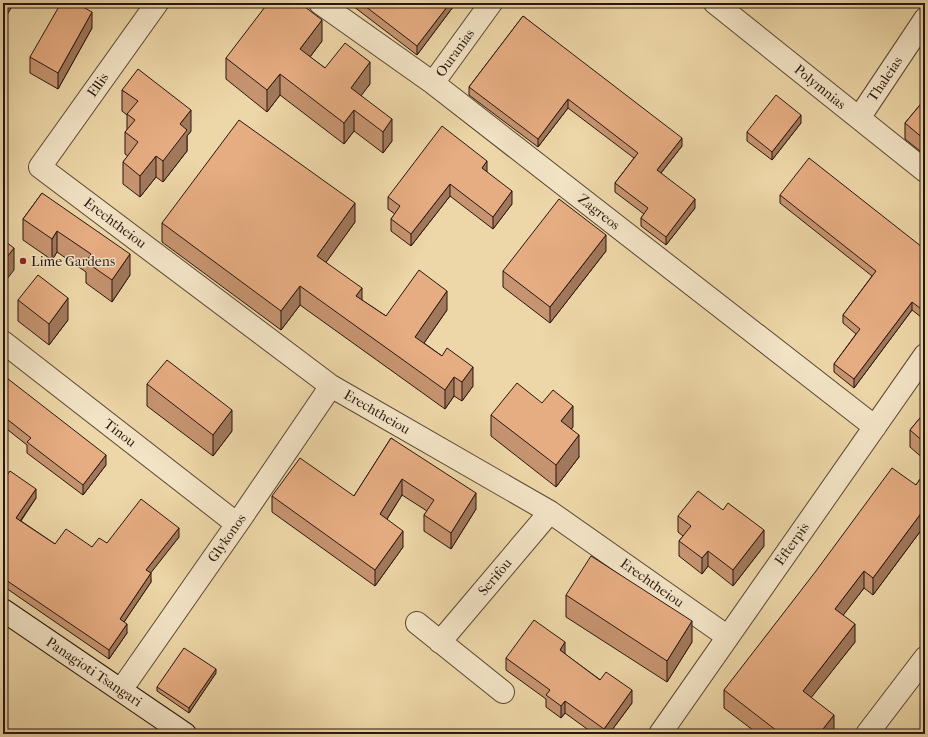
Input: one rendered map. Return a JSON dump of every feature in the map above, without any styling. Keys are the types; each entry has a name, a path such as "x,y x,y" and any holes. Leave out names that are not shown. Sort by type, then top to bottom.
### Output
{"street":[{"name":"Ellis","path":"40,167 157,3"},
{"name":"Zagreos","path":"320,3 433,83 875,426"},
{"name":"Ouranias","path":"433,83 491,3"},
{"name":"Polymnias","path":"715,3 925,171"},
{"name":"Thaleias","path":"859,118 925,19"},
{"name":"Erechtheiou","path":"40,167 331,386 550,512 728,637"},
{"name":"Tinou","path":"3,342 238,524"},
{"name":"Efterpis","path":"670,731 728,637 925,355"},
{"name":"Glykonos","path":"121,690 238,524 331,386"},
{"name":"Serifou","path":"440,642 550,512"},
{"name":"Panagioti Tsangari","path":"3,610 185,734"},
{"path":"417,623 503,692"},
{"path":"867,734 925,658"}],"building":[{"path":"3,3 9,3 3,14"},
{"path":"61,3 76,3 92,12 58,73 30,57"},
{"path":"268,3 300,3 322,20 300,49 325,68 345,43 370,62 351,88 392,119 383,132 354,110 344,123 280,74 267,90 226,58"},
{"path":"361,3 450,3 417,46"},
{"path":"523,16 682,138 657,170 695,199 666,237 641,218 648,208 615,183 638,153 568,99 538,139 469,87"},
{"path":"138,69 191,110 180,124 187,130 163,161 156,156 140,176 123,162 138,142 125,132 135,120 127,114 138,101 122,90"},
{"path":"776,95 801,115 772,152 747,132"},
{"path":"925,99 925,140 905,123"},
{"path":"239,120 355,203 317,256 362,288 356,296 386,316 419,270 447,291 415,337 442,356 447,348 473,367 462,382 454,377 445,390 300,286 281,311 162,223"},
{"path":"442,126 487,161 482,168 512,191 493,217 450,184 411,234 391,219 400,206 388,197"},
{"path":"809,158 922,247 925,243 925,312 912,302 854,379 834,364 860,329 843,315 876,271 780,195"},
{"path":"42,193 130,254 112,280 86,262 91,254 57,231 52,239 23,219"},
{"path":"559,199 606,235 550,307 503,271"},
{"path":"3,240 14,248 3,262"},
{"path":"38,275 68,298 49,324 18,300"},
{"path":"167,360 232,410 213,435 147,384"},
{"path":"3,375 106,455 83,485 27,442 31,438 3,416"},
{"path":"517,383 542,403 553,390 573,406 561,421 579,435 556,465 491,415"},
{"path":"925,412 925,443 910,430"},
{"path":"391,438 476,493 451,533 424,515 434,500 402,479 380,514 403,531 375,570 272,496 300,458 354,496"},
{"path":"892,468 916,485 925,472 925,508 873,578 864,571 835,609 855,624 803,691 834,715 819,734 781,734 724,690 816,571"},
{"path":"10,471 36,489 16,518 55,544 66,529 92,547 99,538 107,543 141,499 179,528 146,570 151,573 120,619 127,624 109,650 3,578 3,481"},
{"path":"698,491 723,510 728,503 764,530 733,570 708,551 702,558 679,541 691,526 678,516"},
{"path":"591,556 692,621 667,661 566,595"},
{"path":"534,620 565,642 560,650 600,680 606,672 632,690 604,729 565,701 561,706 546,695 550,690 506,658"},
{"path":"184,648 216,669 189,708 157,687"}],"place":[{"name":"Lime Gardens","path":"23,261"}]}
